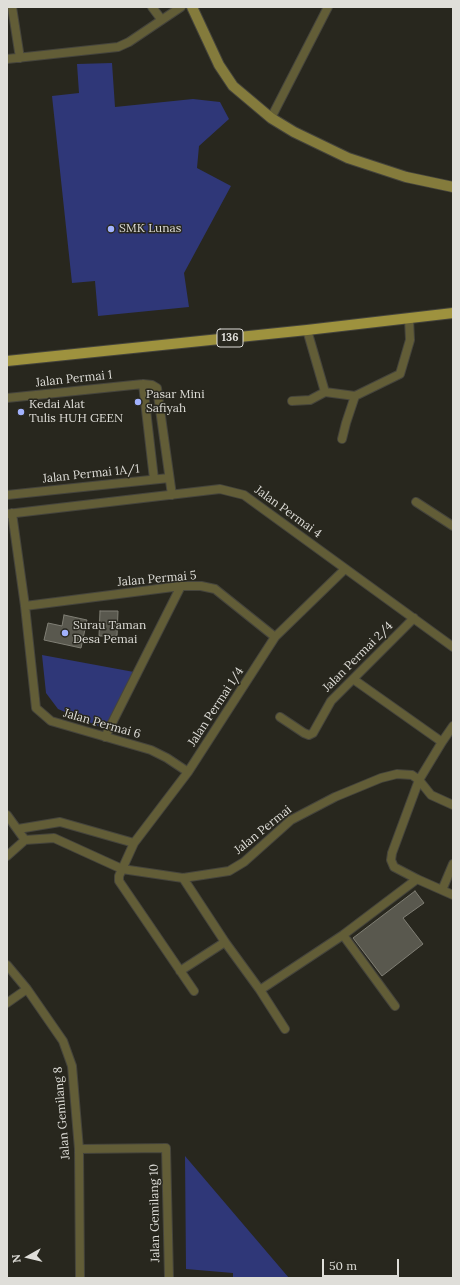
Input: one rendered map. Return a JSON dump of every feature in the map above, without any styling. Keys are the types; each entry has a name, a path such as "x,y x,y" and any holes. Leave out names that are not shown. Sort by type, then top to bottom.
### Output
{"main road":[{"path":"192,7 219,65 233,86 271,118 294,132 348,158 406,177 453,187"},
{"name":"136","path":"7,361 307,330 453,313"}],"street":[{"path":"12,7 20,58"},
{"path":"152,7 161,20"},
{"path":"7,59 118,47 129,42 181,7"},
{"path":"271,118 328,7"},
{"path":"292,401 310,400 325,392 355,396 400,374 410,340 409,319"},
{"path":"307,330 325,392"},
{"path":"143,384 152,385 157,388 172,495"},
{"name":"Jalan Permai 1","path":"7,398 143,384"},
{"name":"Jalan Permai 1A/1","path":"7,495 154,480 143,384"},
{"path":"342,439 355,396"},
{"path":"154,480 169,478"},
{"name":"Jalan Permai 4","path":"9,514 220,489 244,495 453,647"},
{"path":"416,502 453,526"},
{"name":"Jalan Permai 6","path":"9,514 24,606 36,708 51,721 151,750 167,758 188,772"},
{"name":"Jalan Permai 1/4","path":"122,868 134,843 188,772 275,637 345,569"},
{"path":"105,737 181,586"},
{"name":"Jalan Permai 5","path":"24,606 181,586 201,586 215,588 275,637"},
{"name":"Jalan Permai 2/4","path":"280,717 309,735 313,732 331,701 414,618"},
{"path":"353,679 442,742"},
{"path":"453,726 419,780 392,853 391,860 394,867 453,895"},
{"name":"Jalan Permai","path":"25,840 54,838 122,868 183,878 229,871 244,862 291,820 335,797 375,780 397,774 412,775 419,780"},
{"path":"419,780 431,795 453,805"},
{"path":"7,815 25,840 7,856"},
{"path":"18,829 60,822 134,843"},
{"path":"442,890 453,864"},
{"path":"122,868 119,881 194,991"},
{"path":"183,878 285,1029"},
{"path":"260,990 343,935 417,879"},
{"path":"343,935 395,1006"},
{"path":"180,971 225,942"},
{"name":"Jalan Gemilang 8","path":"7,965 27,989 63,1041 72,1066 79,1149 80,1278"},
{"path":"7,1003 27,989"},
{"name":"Jalan Gemilang 10","path":"79,1149 166,1148 169,1278"}],"shaded area":[{"path":"112,63 115,107 193,99 220,102 229,119 199,146 197,168 231,186 184,273 189,307 98,316 95,281 72,283 52,96 79,93 77,64"},
{"path":"42,655 134,672 105,729 58,709 46,693"},
{"path":"185,1156 289,1278 233,1278 233,1273 186,1269"}],"building":[{"path":"100,611 118,611 117,636 99,636"},
{"name":"Surau Taman Desa Pemai","path":"64,615 87,620 81,648 44,640 48,623 62,626"},
{"path":"415,891 424,903 403,918 423,944 382,976 353,938"}],"place":[{"name":"SMK Lunas","path":"111,229"},
{"name":"Pasar Mini Safiyah","path":"138,402"},
{"name":"Kedai Alat Tulis HUH GEEN","path":"21,412"},
{"name":"Surau Taman Desa Pemai","path":"65,633"}]}
